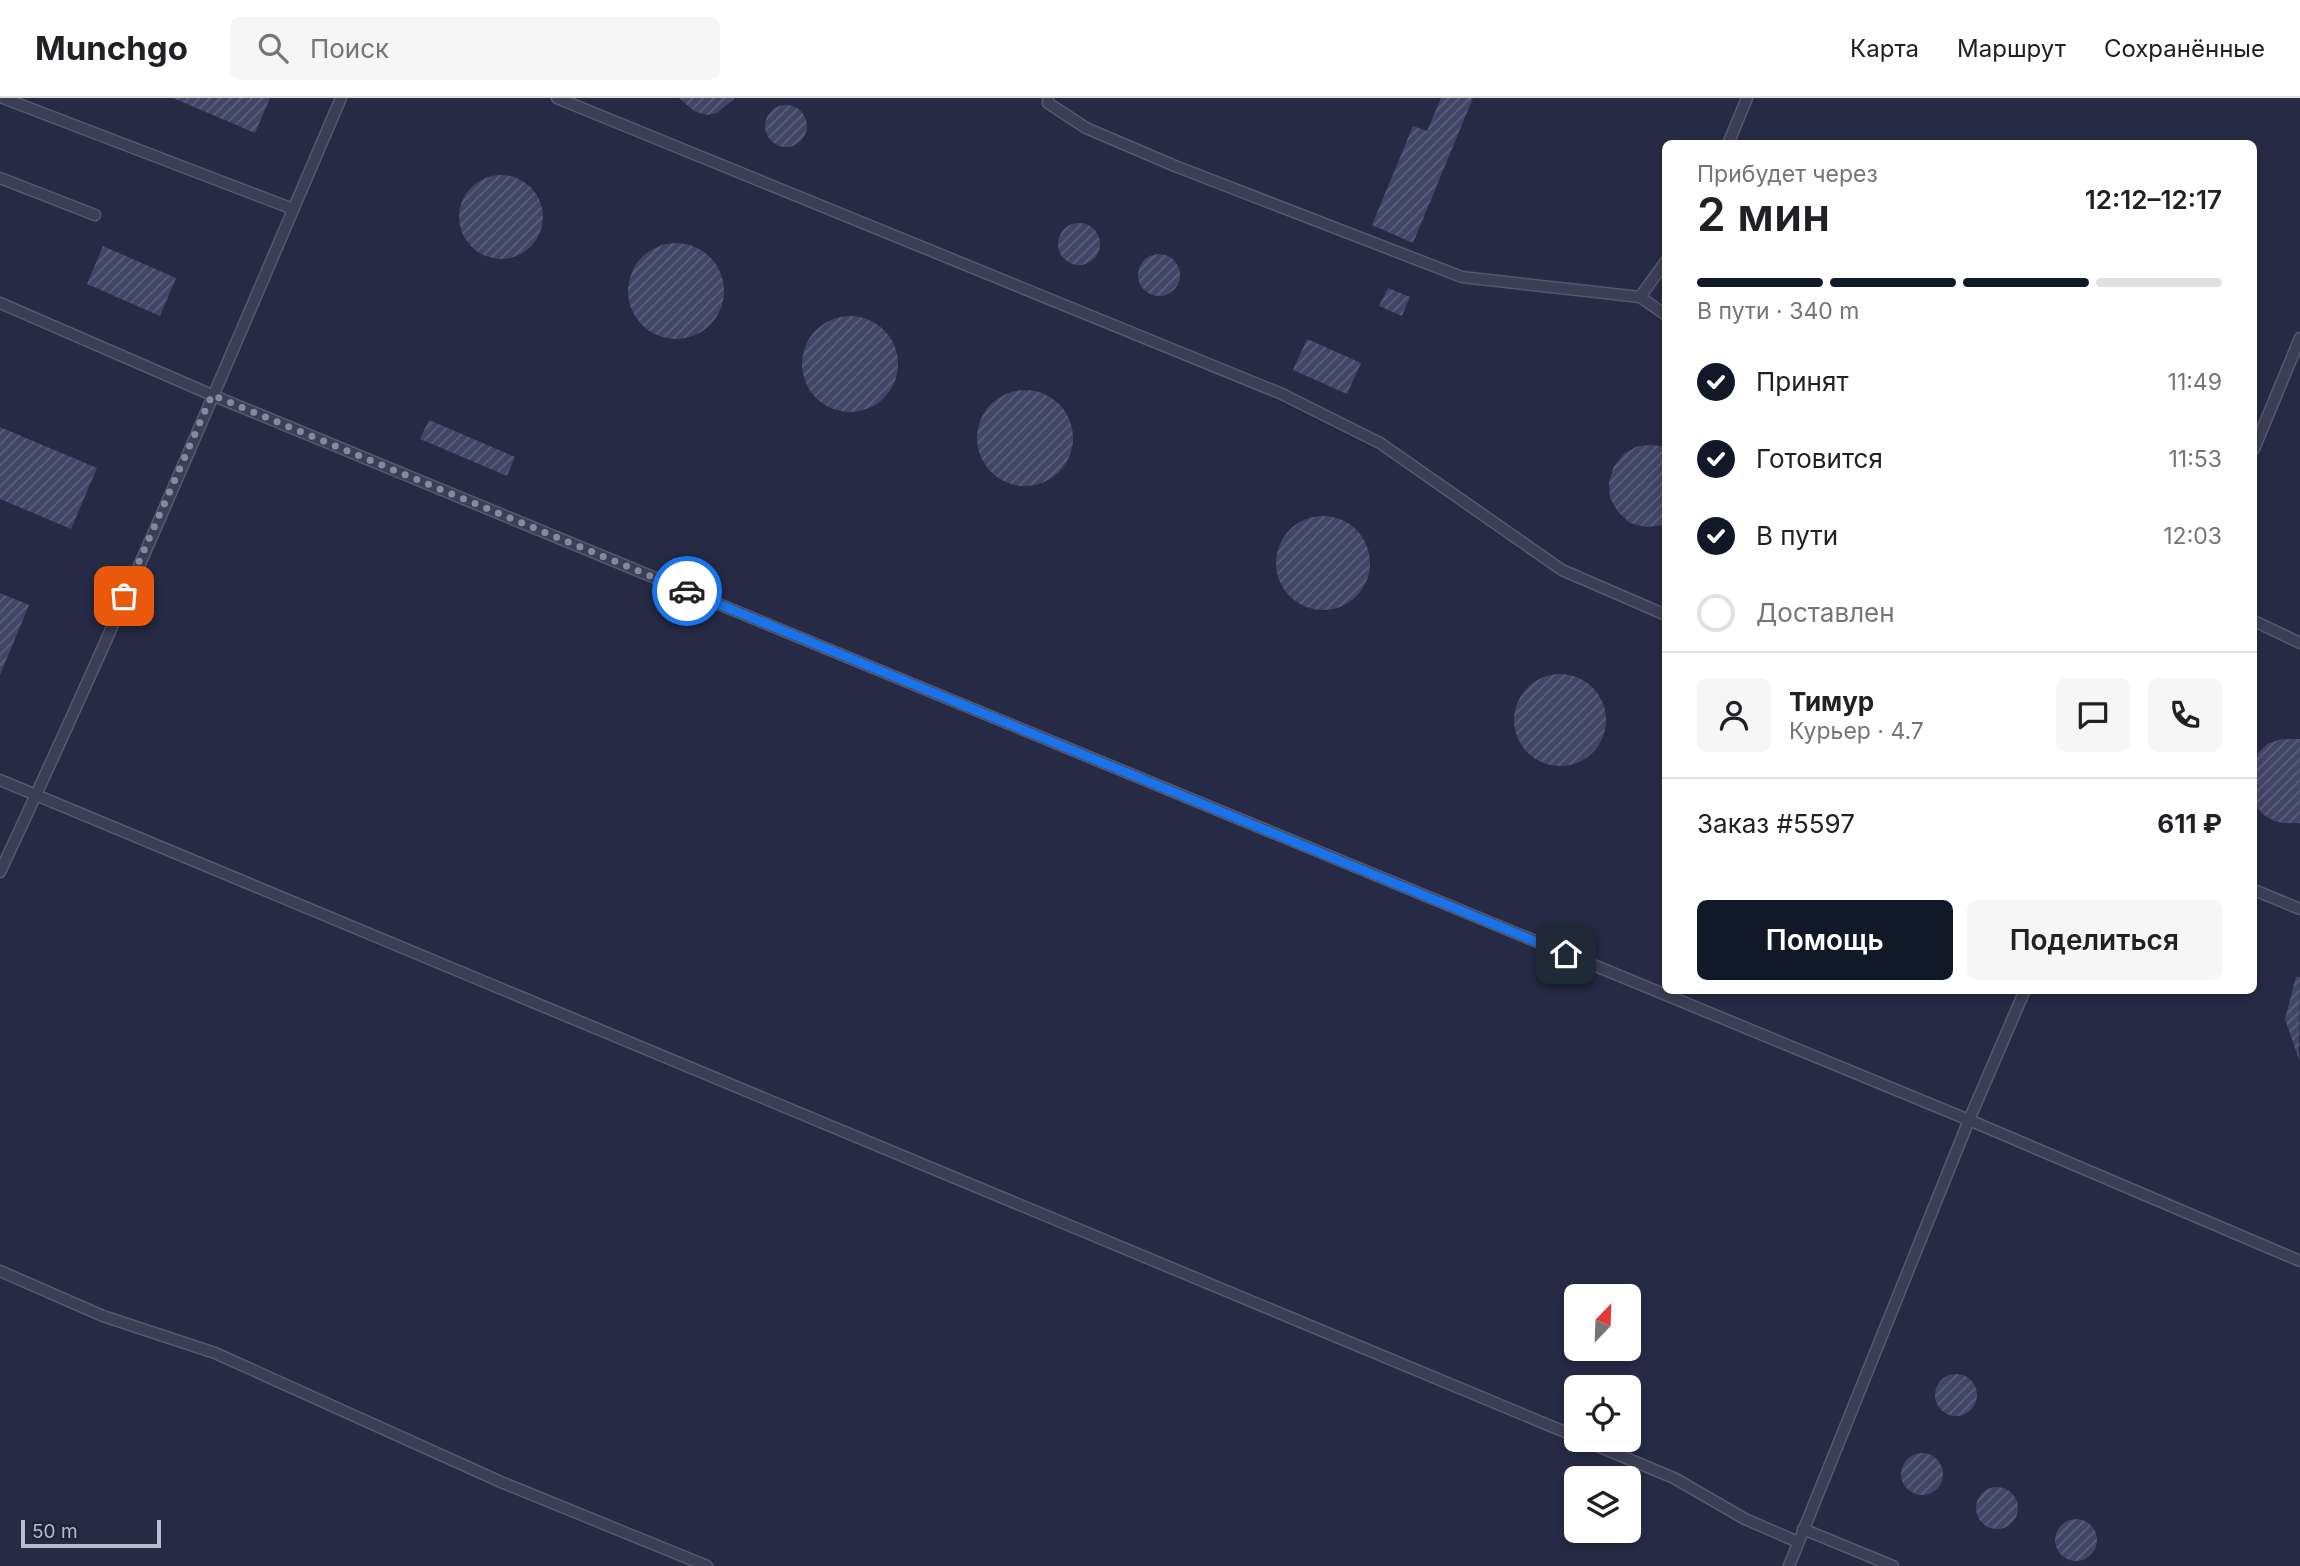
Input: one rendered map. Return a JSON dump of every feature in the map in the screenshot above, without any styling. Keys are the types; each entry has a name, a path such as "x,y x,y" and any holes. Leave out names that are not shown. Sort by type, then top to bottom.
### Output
{"lane":[{"path":"3,98 293,209"},
{"path":"0,872 36,796 341,98"},
{"path":"557,98 1282,394 1380,443 1562,570 1662,613"},
{"path":"1048,98 1048,103 1086,128 1187,171 1462,277 1640,297 1662,312"},
{"path":"1730,140 1747,98"},
{"path":"0,178 95,215"},
{"path":"1640,297 1662,267"},
{"path":"0,303 212,395 1662,993"},
{"path":"2257,442 2300,338"},
{"path":"2257,622 2300,643"},
{"path":"0,780 1564,1432"},
{"path":"2257,891 2300,909"},
{"path":"1664,994 2300,1261"},
{"path":"1789,1566 1969,1120 2023,994"},
{"path":"0,1270 103,1316 215,1353 500,1482 707,1566"},
{"path":"1612,1452 1674,1478 1745,1519 1798,1542"},
{"path":"1803,1529 1893,1566"}],"building":[{"path":"173,98 270,98 255,133"},
{"path":"679,98 735,98 717,113 707,115 694,111"},
{"path":"1441,98 1473,98 1413,243 1372,225 1413,126 1427,131"},
{"path":"786,105 801,111 807,126 801,141 786,147 771,141 765,126 771,111"},
{"path":"501,175 524,182 536,194 543,217 536,240 524,252 501,259 478,252 466,240 459,217 466,194 478,182"},
{"path":"1079,223 1094,229 1100,244 1094,259 1079,265 1064,259 1058,244 1064,229"},
{"path":"676,243 695,246 710,257 721,272 724,291 721,310 710,325 695,336 676,339 657,336 642,325 631,310 628,291 631,272 642,257 657,246"},
{"path":"103,246 176,278 160,316 87,284"},
{"path":"1159,254 1174,260 1180,275 1174,290 1159,296 1144,290 1138,275 1144,260"},
{"path":"1388,288 1410,297 1402,316 1379,306"},
{"path":"841,316 859,316 877,324 890,337 898,355 895,383 877,404 859,412 841,412 823,404 810,391 802,373 802,355 810,337 823,324"},
{"path":"1307,339 1361,363 1347,394 1293,370"},
{"path":"1016,390 1034,390 1052,398 1065,411 1073,429 1070,457 1052,478 1034,486 1016,486 998,478 985,465 977,447 977,429 985,411 998,398"},
{"path":"429,420 515,457 507,476 420,439"},
{"path":"0,427 97,468 71,529 0,499"},
{"path":"1638,446 1662,446 1662,525 1646,527 1630,523 1618,512 1610,498 1609,482 1614,466 1625,453"},
{"path":"1323,516 1341,519 1356,530 1367,545 1370,563 1367,581 1356,596 1341,607 1323,610 1305,607 1290,596 1279,581 1276,563 1279,545 1290,530 1305,519"},
{"path":"0,593 29,605 0,675"},
{"path":"1560,674 1578,677 1593,687 1603,702 1606,720 1603,738 1593,753 1578,763 1560,766 1542,763 1527,753 1517,738 1514,720 1517,702 1527,687 1542,677"},
{"path":"2282,739 2300,739 2300,823 2274,821 2257,808 2257,754 2267,744"},
{"path":"2296,977 2300,977 2299,1060 2285,1019"},
{"path":"1956,1374 1971,1380 1977,1395 1971,1410 1956,1416 1941,1410 1935,1395 1941,1380"},
{"path":"1922,1453 1937,1459 1943,1474 1937,1489 1922,1495 1907,1489 1901,1474 1907,1459"},
{"path":"1997,1487 2012,1493 2018,1508 2012,1523 1997,1529 1982,1523 1976,1508 1982,1493"},
{"path":"2076,1519 2091,1525 2097,1540 2091,1555 2076,1561 2061,1555 2055,1540 2061,1525"}],"way so far":[{"path":"124,596 212,395 687,591"}],"route":[{"path":"687,591 1566,954"}]}
